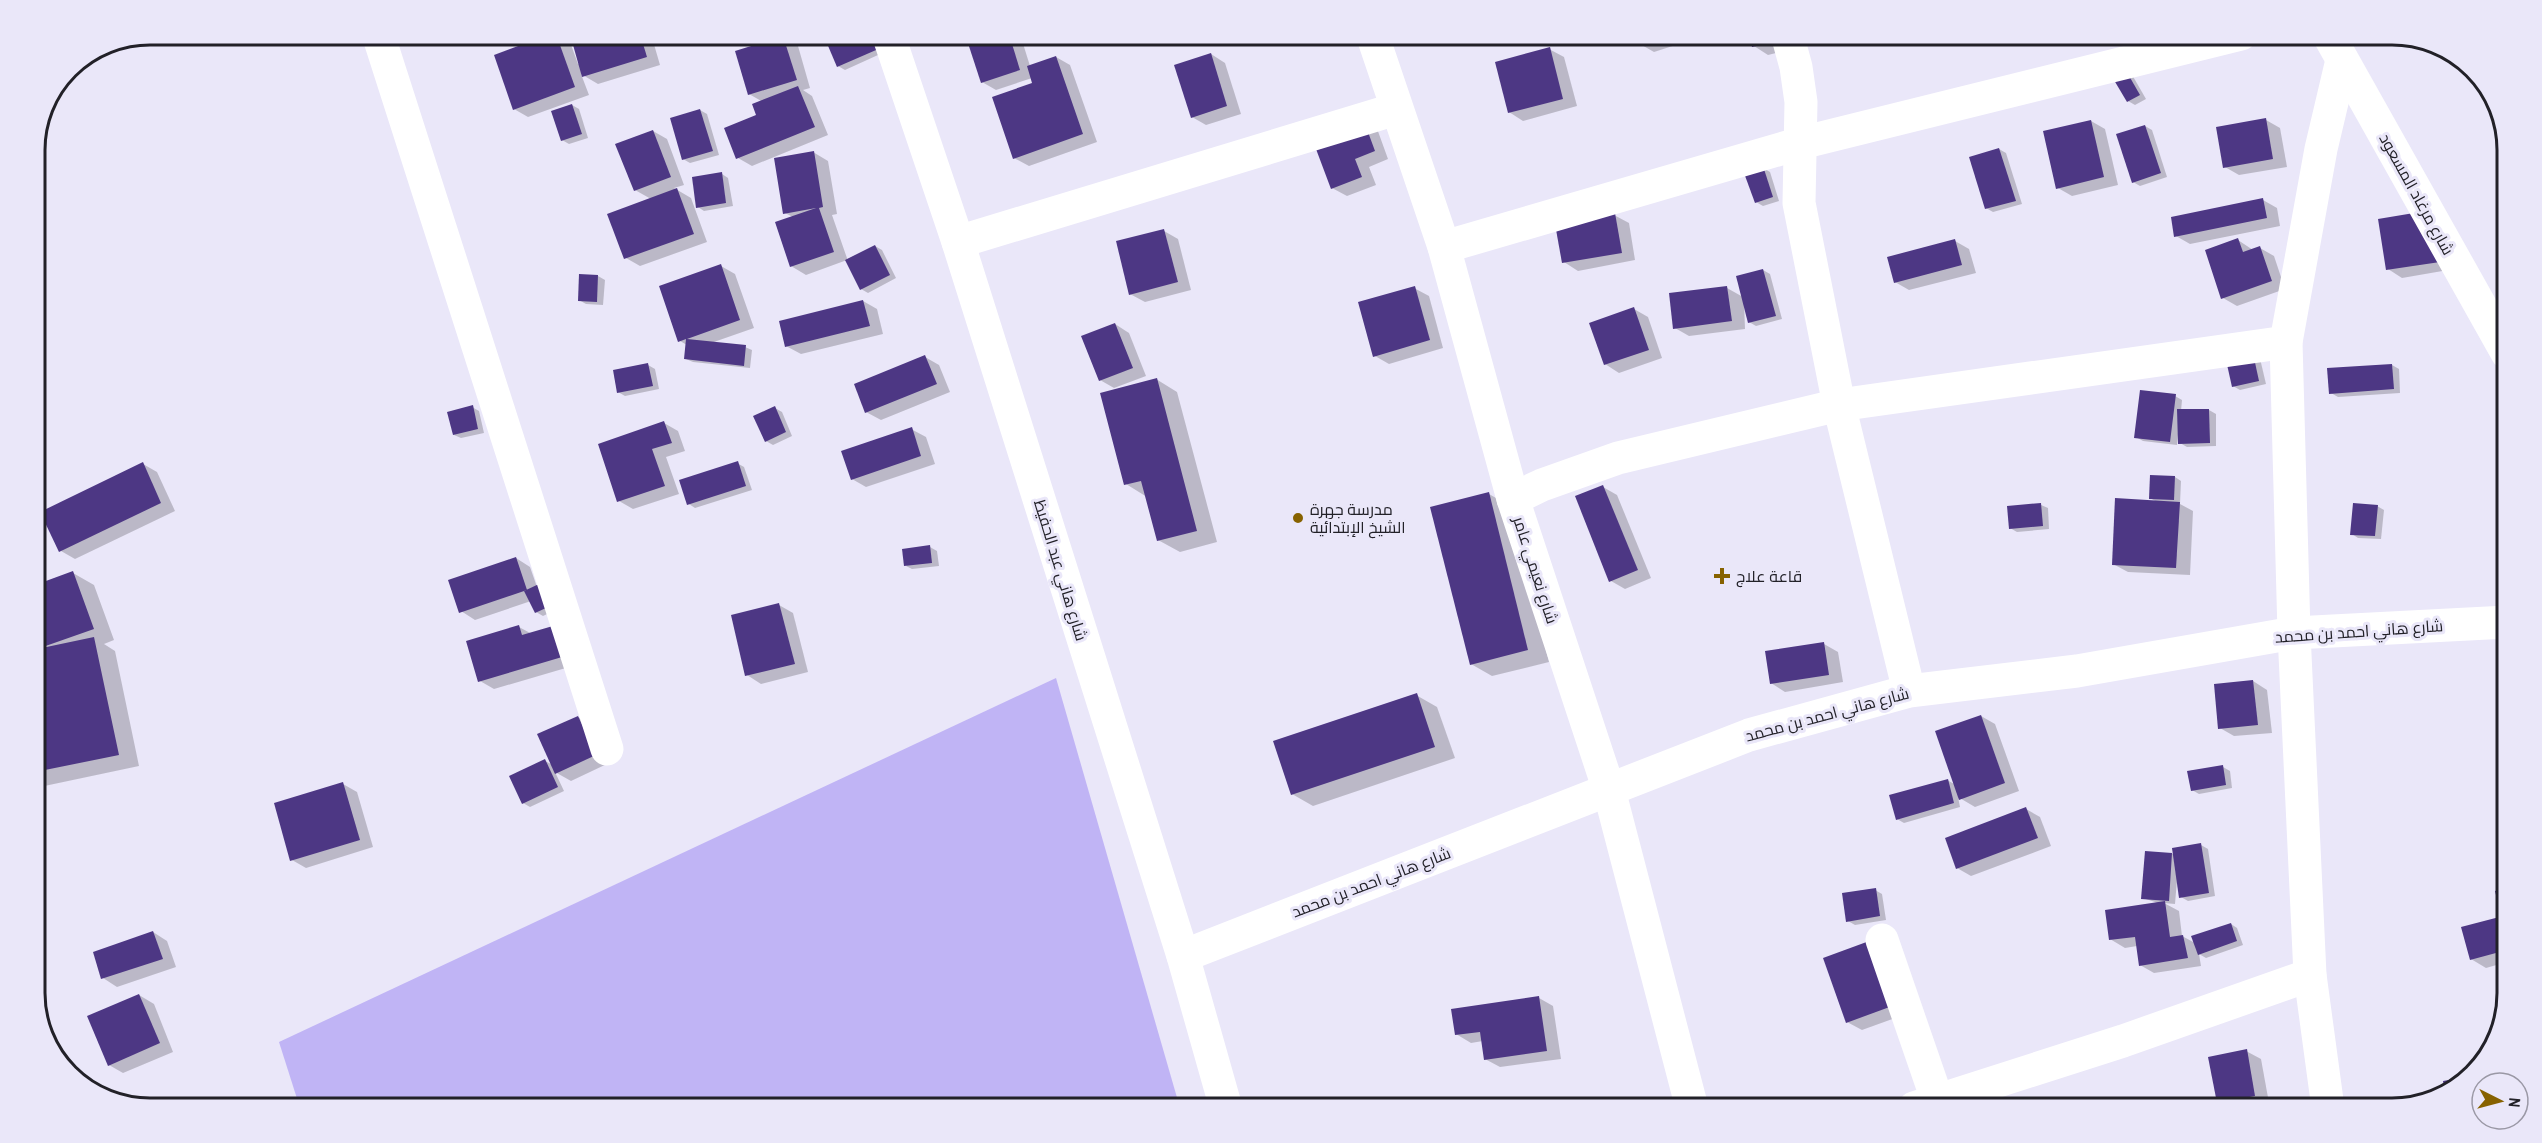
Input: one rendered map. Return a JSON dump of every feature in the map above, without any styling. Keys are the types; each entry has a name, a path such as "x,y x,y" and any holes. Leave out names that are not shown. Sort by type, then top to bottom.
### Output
{"street":[{"path":"382,45 607,749"},
{"name":"شارع هاني عبد الحفيظ","path":"892,45 958,242 1183,956 1223,1098"},
{"name":"شارع نعيمي عامر","path":"1376,45 1444,246 1513,499 1609,789 1689,1098"},
{"path":"1790,45 1799,80 1801,143 1799,203 1839,405 1909,691"},
{"path":"1444,246 1801,143 2197,45"},
{"path":"2327,1098 2310,975 2294,633 2286,342 2321,149 2335,47"},
{"name":"شارع مرغاد المسعود","path":"2335,47 2497,335"},
{"path":"958,242 1396,109"},
{"path":"1513,499 1542,485 1618,458 1839,405 2286,342"},
{"name":"شارع هاني احمد بن محمد","path":"1183,956 1749,735 1909,691 2077,671 2294,633 2497,623"},
{"path":"1882,940 1928,1098"},
{"path":"1954,1098 2310,975"}],"shaded area":[{"path":"1056,678 1177,1098 297,1098 279,1042"}],"building":[{"path":"521,45 560,45 575,87 513,110 494,55"},
{"path":"573,45 643,45 647,57 582,77"},
{"path":"754,45 786,45 797,80 748,95 735,51"},
{"path":"828,45 882,45 883,47 837,67"},
{"path":"969,45 1012,45 1020,70 981,83"},
{"path":"1550,47 1563,99 1508,113 1495,62"},
{"path":"1211,53 1227,106 1191,118 1174,65"},
{"path":"1056,56 1083,134 1013,159 992,97 1032,83 1027,66"},
{"path":"2124,67 2140,95 2127,102 2111,75"},
{"path":"798,86 815,127 736,159 724,128 756,115 752,104"},
{"path":"572,104 582,134 561,141 551,111"},
{"path":"700,109 713,151 682,160 670,118"},
{"path":"1361,113 1375,151 1355,159 1362,177 1331,189 1310,133"},
{"path":"2266,118 2273,159 2223,168 2216,127"},
{"path":"2091,120 2104,177 2056,189 2043,131"},
{"path":"2145,125 2161,173 2132,183 2116,134"},
{"path":"653,130 671,177 634,191 615,144"},
{"path":"1999,148 2016,201 1985,209 1969,157"},
{"path":"814,151 823,207 819,208 834,252 790,267 775,222 816,208 783,214 774,158"},
{"path":"1763,166 1773,197 1755,203 1744,173"},
{"path":"722,172 726,203 696,208 692,177"},
{"path":"677,188 694,234 624,259 607,214"},
{"path":"2263,198 2267,218 2174,237 2171,217"},
{"path":"2432,210 2440,262 2386,270 2378,219"},
{"path":"1615,213 1622,253 1562,263 1555,224"},
{"path":"1164,229 1178,282 1129,295 1116,241"},
{"path":"2238,238 2243,252 2260,246 2272,281 2221,299 2205,250"},
{"path":"1955,239 1962,265 1894,283 1887,257"},
{"path":"875,245 890,275 860,290 845,260"},
{"path":"721,264 740,320 687,339 746,345 744,366 684,359 686,339 678,342 659,286"},
{"path":"1763,269 1776,316 1748,323 1736,276"},
{"path":"579,274 598,275 597,302 578,301"},
{"path":"1415,286 1430,340 1373,357 1358,302"},
{"path":"1727,286 1732,321 1673,329 1669,293"},
{"path":"863,300 870,326 785,347 779,321"},
{"path":"1634,307 1649,350 1604,365 1589,323"},
{"path":"1115,323 1133,368 1099,381 1081,336"},
{"path":"2251,344 2259,381 2232,387 2224,351"},
{"path":"925,355 937,384 865,413 854,384"},
{"path":"648,363 653,386 617,393 613,370"},
{"path":"2392,364 2394,389 2329,394 2327,368"},
{"path":"1157,378 1197,531 1157,541 1141,481 1124,485 1100,393"},
{"path":"2140,390 2176,394 2170,442 2134,438"},
{"path":"473,405 478,429 453,435 447,412"},
{"path":"775,406 786,432 765,442 753,416"},
{"path":"2177,409 2209,409 2210,443 2178,444"},
{"path":"664,421 672,443 652,449 665,486 617,502 598,444"},
{"path":"912,427 921,456 851,480 841,451"},
{"path":"738,461 746,486 687,505 679,480"},
{"path":"143,462 161,503 59,552 45,523 45,510"},
{"path":"2150,475 2175,476 2174,500 2149,499"},
{"path":"1603,485 1638,570 1609,582 1575,496"},
{"path":"1489,492 1528,650 1470,665 1430,507"},
{"path":"2115,498 2180,502 2176,568 2112,565"},
{"path":"2041,503 2043,526 2009,529 2007,506"},
{"path":"2353,503 2378,505 2375,536 2350,535"},
{"path":"930,545 932,563 904,566 902,549"},
{"path":"516,557 527,590 459,613 448,580"},
{"path":"73,571 94,629 45,646 45,581"},
{"path":"556,576 566,599 535,613 524,591"},
{"path":"779,603 795,664 745,676 731,615"},
{"path":"570,621 579,652 478,682 466,641 519,625 522,635"},
{"path":"94,637 119,755 45,770 45,647"},
{"path":"1824,642 1829,675 1770,684 1765,651"},
{"path":"2253,680 2258,725 2218,729 2214,684"},
{"path":"1417,693 1435,747 1291,795 1273,741"},
{"path":"1981,715 2005,783 1959,800 1935,731"},
{"path":"578,716 596,755 555,774 537,734"},
{"path":"545,759 558,787 522,804 509,776"},
{"path":"2223,765 2226,785 2191,791 2187,771"},
{"path":"1948,779 1954,803 1896,820 1889,795"},
{"path":"343,782 360,840 290,861 274,803"},
{"path":"2026,807 2038,838 1956,869 1945,838"},
{"path":"2201,843 2209,893 2179,898 2172,848"},
{"path":"2145,851 2172,853 2169,901 2141,899"},
{"path":"1876,888 1880,916 1846,922 1842,893"},
{"path":"2165,901 2170,937 2183,935 2188,958 2139,966 2135,937 2109,940 2105,910"},
{"path":"2497,918 2497,953 2470,960 2461,927"},
{"path":"2231,923 2237,941 2198,955 2191,936"},
{"path":"153,931 163,959 101,979 93,952"},
{"path":"1872,940 1895,1005 1846,1023 1823,958"},
{"path":"139,994 160,1043 108,1066 87,1016"},
{"path":"1539,996 1547,1051 1484,1060 1480,1032 1455,1035 1451,1009"},
{"path":"2247,1049 2255,1096 2216,1098 2208,1057"}],"place":[{"name":"مدرسة جهرة الشيخ الإبتدائية","path":"1298,518"},
{"name":"قاعة علاج","path":"1722,576"}]}
